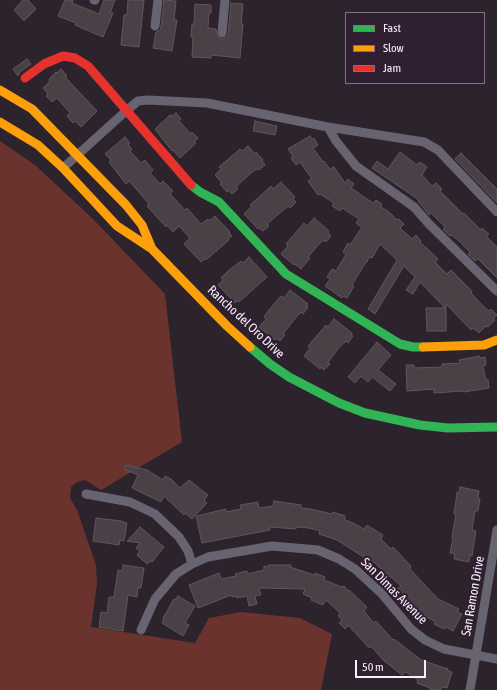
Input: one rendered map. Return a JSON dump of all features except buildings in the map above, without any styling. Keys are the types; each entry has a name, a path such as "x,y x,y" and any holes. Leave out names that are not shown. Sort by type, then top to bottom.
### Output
{"main road":[{"path":"25,78 44,64 63,56 75,58 88,66 194,188 220,202 280,268 294,280 400,344 413,347 484,345 497,340"},
{"name":"Rancho del Oro Drive","path":"0,90 32,109 78,155 126,205 142,225 152,248"},
{"name":"Rancho del Oro Drive","path":"0,122 38,145 63,168 118,226 152,248 227,326 270,364 289,377 339,403 365,413 420,425 448,428 497,427"}],"street":[{"path":"155,26 158,0"},
{"path":"222,33 225,0"},
{"path":"63,168 138,101 148,100 207,104 328,127 424,142 438,150 497,212"},
{"path":"328,127 336,141 356,166 414,207 429,224 497,291"},
{"path":"86,494 130,502 155,514 179,537 188,551 192,564"},
{"name":"San Ramon Drive","path":"470,690 497,530"},
{"name":"San Dimas Avenue","path":"141,630 155,599 176,574 192,564 208,557 272,546 318,550 339,559 354,568 382,594 412,628 425,640 444,650 497,659"}],"shaded area":[{"path":"0,141 35,165 92,218 165,294 182,442 101,490 85,480 77,482 71,487 70,498 77,510 96,565 97,584 91,627 195,643 209,618 241,612 300,618 332,634 321,690 0,690"}],"traffic: fast":[{"path":"191,185 200,192 219,202 286,274 400,344 413,347 423,347"},
{"path":"250,347 270,364 289,377 339,403 365,413 420,425 448,428 497,427"}],"traffic: slow":[{"path":"0,90 32,109 126,205 142,225 152,249"},
{"path":"0,122 38,145 63,168 117,226 152,249 227,326 250,347"},
{"path":"423,347 484,345 497,340"}],"traffic: jam":[{"path":"25,78 44,64 63,56 75,58 88,66 191,185"}]}
